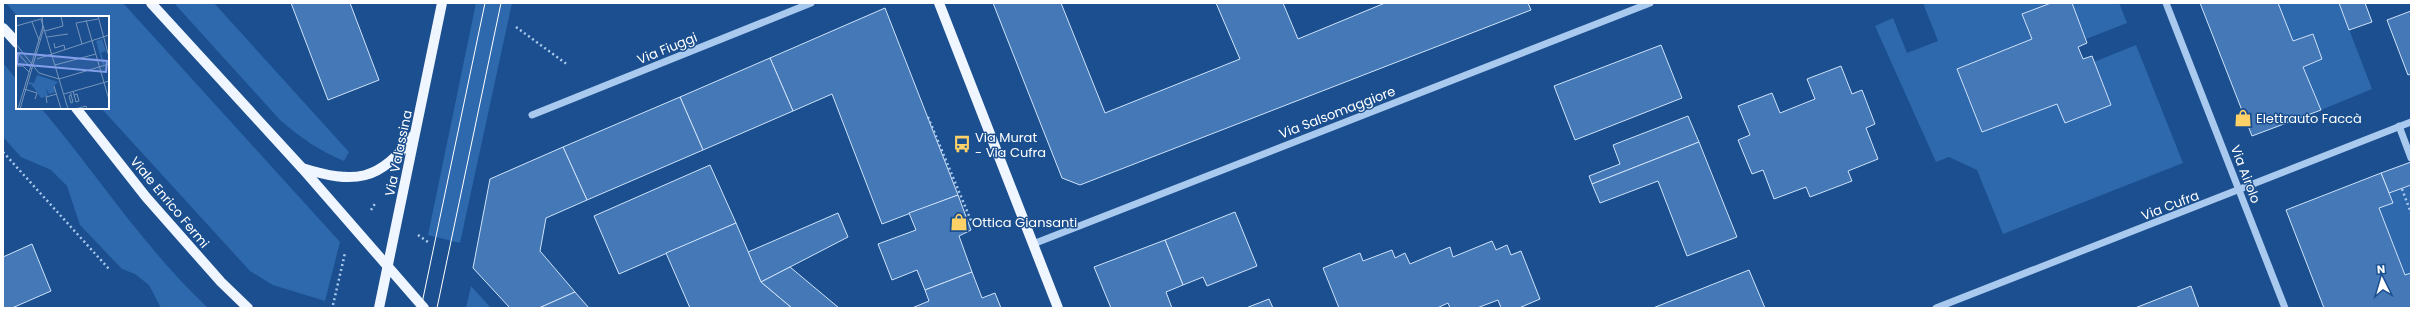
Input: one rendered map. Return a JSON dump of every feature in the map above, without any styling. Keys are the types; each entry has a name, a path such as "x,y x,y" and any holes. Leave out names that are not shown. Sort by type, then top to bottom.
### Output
{"main road":[{"path":"151,3 302,168 424,308"},
{"name":"Via Valassina","path":"379,308 442,3"},
{"path":"939,3 1058,308"},
{"path":"3,28 16,42"},
{"name":"Viale Enrico Fermi","path":"77,109 146,197 221,282 248,308"},
{"path":"302,168 333,177 372,174 398,157 416,132"}],"street":[{"name":"Via Fiuggi","path":"532,115 811,3"},
{"name":"Via Salsomaggiore","path":"1033,244 1650,3"},
{"name":"Via Airolo","path":"2166,3 2285,308"},
{"name":"Via Cufra","path":"1936,308 2411,122"},
{"path":"2399,126 2411,158"}],"path":[{"path":"516,27 568,65"},
{"path":"928,117 972,223"},
{"path":"3,152 109,269"},
{"path":"2402,189 2411,213"},
{"path":"371,210 378,198"},
{"path":"418,236 428,242"},
{"path":"333,305 346,250"}],"shaded area":[{"path":"6,3 123,3 340,242 325,301 273,285 250,271 102,109 109,109 109,16 17,16"},
{"path":"174,3 214,3 349,152 344,161 326,153 310,143 280,120"},
{"path":"476,3 512,3 460,243 428,235"},
{"path":"1923,3 2051,3 2023,14 2032,39 1957,69 1982,132 2057,104 2065,123 2111,105 2094,62 2136,45 2183,163 2003,234 1977,170 1949,157 1936,162 1875,26 1893,18 1907,53 1938,41"},
{"path":"2072,3 2119,3 2127,23 2086,39"},
{"path":"2278,3 2339,3 2372,89 2321,110 2303,67 2322,59 2313,34 2293,41"},
{"path":"3,63 16,79 16,109 42,109 142,236 185,285 208,308 161,308 149,285 135,274 122,269 80,225 67,186 51,170 21,157 3,137"},
{"path":"2410,186 2411,273 2405,275 2379,208 2389,193"},
{"path":"471,286 491,308 466,308"}],"building":[{"path":"291,3 350,3 379,80 328,100"},
{"path":"993,3 1061,3 1105,113 1240,59 1216,3 1283,3 1298,39 1385,3 1528,3 1531,10 1080,185 1062,178"},
{"path":"2051,3 2072,3 2087,43 2078,47 2083,59 2092,56 2111,105 2065,123 2057,104 1982,132 1957,69 2032,39 2022,14"},
{"path":"2200,3 2278,3 2293,41 2313,34 2322,59 2303,67 2321,110 2252,136"},
{"path":"2339,3 2365,3 2372,22 2349,30"},
{"path":"885,8 958,195 882,224 832,94 793,111 770,58"},
{"path":"2411,11 2411,74 2408,75 2387,20"},
{"path":"1661,45 1682,98 1575,140 1554,86"},
{"path":"770,58 793,111 703,150 680,97"},
{"path":"1841,66 1852,94 1862,90 1875,124 1866,128 1878,159 1848,171 1852,181 1810,197 1806,187 1774,199 1763,170 1752,174 1738,140 1750,135 1738,106 1772,93 1780,113 1815,99 1807,79"},
{"path":"680,97 703,150 587,200 563,147"},
{"path":"1688,116 1699,142 1592,184 1589,176 1620,164 1613,145"},
{"path":"1699,142 1737,237 1687,256 1658,181 1600,203 1592,184"},
{"path":"563,147 587,200 546,218 540,251 575,292 539,308 510,308 473,268 490,179"},
{"path":"2411,162 2411,185 2389,193 2381,173"},
{"path":"710,165 736,223 619,274 594,216"},
{"path":"2381,173 2393,203 2379,208 2405,275 2411,273 2411,308 2324,308 2286,210"},
{"path":"958,195 971,230 959,236 972,272 925,290 917,270 892,280 878,244 916,230 909,213"},
{"path":"1235,212 1257,266 1207,286 1203,277 1183,285 1165,240"},
{"path":"838,213 848,237 761,282 748,252"},
{"path":"736,223 761,282 792,308 690,308 666,253"},
{"path":"1165,240 1183,285 1166,292 1172,308 1111,308 1094,267"},
{"path":"1492,241 1496,250 1507,245 1511,255 1521,251 1540,299 1519,308 1501,308 1498,300 1477,308 1450,308 1448,303 1437,308 1339,308 1323,268 1360,253 1363,261 1392,250 1395,258 1405,253 1410,264 1450,247 1453,257"},
{"path":"32,244 51,291 12,308 3,308 3,257"},
{"path":"790,267 839,308 792,308 761,282"},
{"path":"1749,270 1765,308 1653,308"},
{"path":"972,272 982,298 995,293 1001,308 912,308 929,301 925,290"},
{"path":"2191,286 2199,308 2135,308"},
{"path":"575,292 589,308 539,308"},
{"path":"1269,299 1273,308 1246,308"}],"tram line":[{"path":"421,308 485,3"},
{"path":"437,308 501,3"}],"place":[{"name":"Elettrauto Faccà","path":"2243,118"},
{"name":"Via Murat - Via Cufra","path":"962,144"},
{"name":"Ottica Giansanti","path":"959,222"}]}
